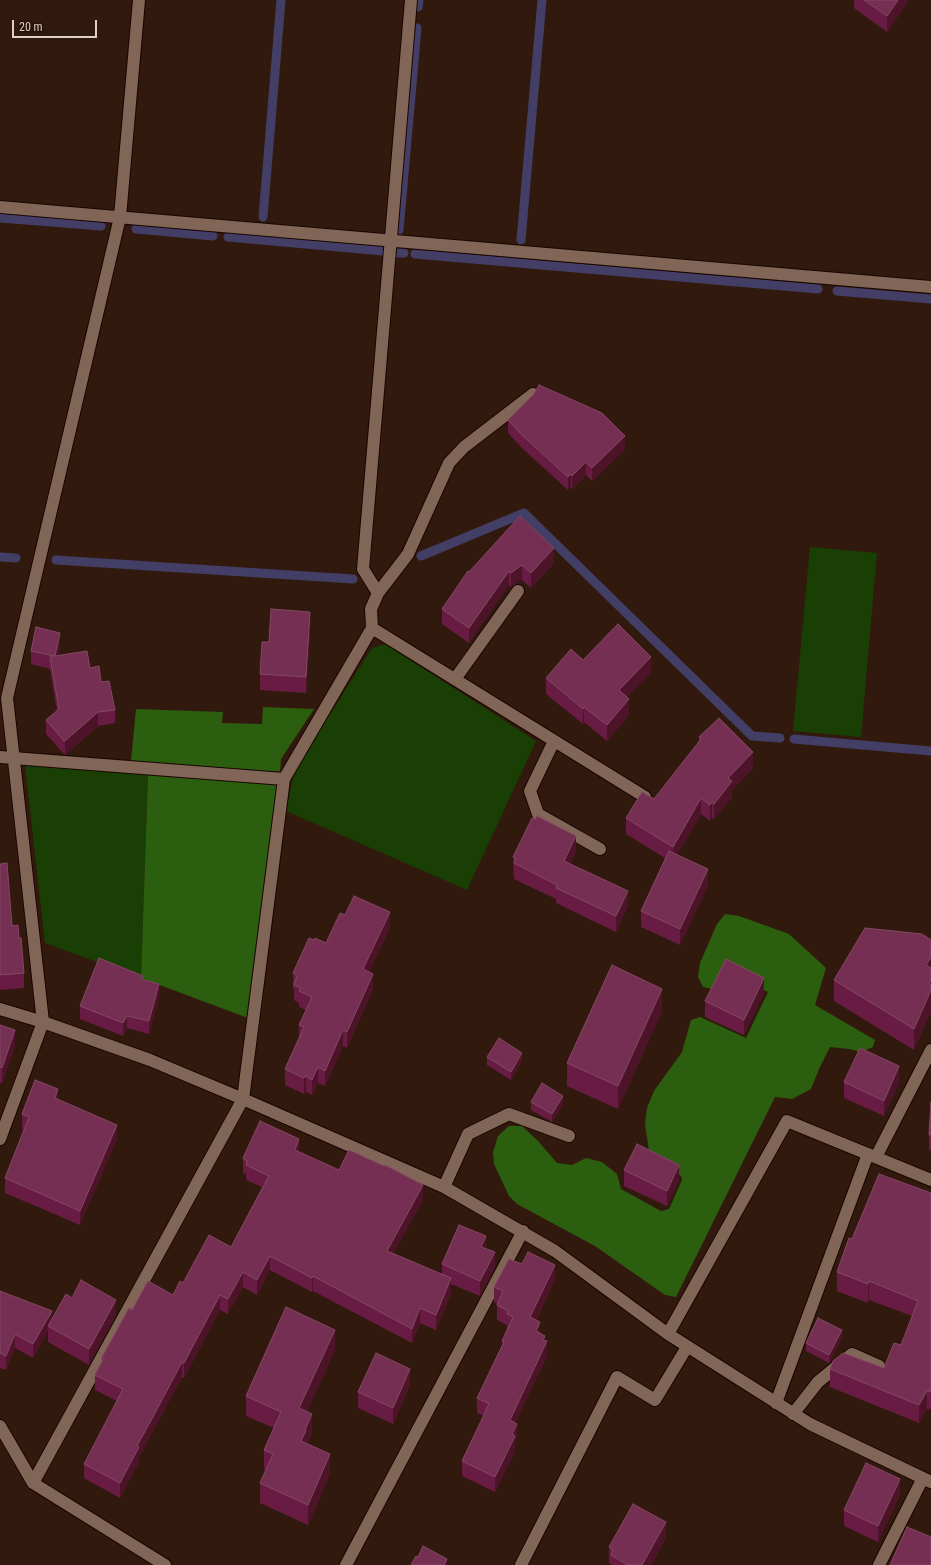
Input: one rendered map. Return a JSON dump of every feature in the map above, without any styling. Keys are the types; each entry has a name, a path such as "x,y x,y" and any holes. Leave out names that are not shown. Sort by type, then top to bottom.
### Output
{"street":[{"path":"0,1139 42,1022 7,698 120,217 139,0"},
{"path":"378,593 363,569 411,0"},
{"path":"0,206 931,287"},
{"path":"34,1483 243,1099 284,779 372,628 371,609 378,593 408,554 449,463 464,447 533,394"},
{"path":"455,680 518,590"},
{"path":"372,628 645,797"},
{"path":"554,741 530,791 538,814 600,849"},
{"path":"0,757 284,779"},
{"path":"0,1009 42,1022 150,1060 444,1187 555,1251 687,1347 810,1424 927,1480 879,1565"},
{"path":"776,1403 872,1156 931,1050"},
{"path":"444,1187 468,1134 509,1114 568,1136"},
{"path":"668,1334 787,1121 931,1180"},
{"path":"346,1565 522,1231"},
{"path":"521,1565 617,1377 655,1400 687,1347"},
{"path":"794,1414 818,1382 852,1354 879,1366"},
{"path":"0,1426 34,1483 165,1565"}],"green space":[{"path":"810,547 877,553 861,737 793,731"},
{"path":"385,644 536,741 467,890 286,811 295,769 372,648"},
{"path":"263,707 314,709 281,759 280,772 131,761 136,709 223,712 222,723 262,724"},
{"path":"25,765 148,774 141,978 45,943"},
{"path":"148,774 272,782 277,786 248,1018 141,978"},
{"path":"725,914 739,916 789,934 826,968 815,1005 875,1040 873,1047 861,1052 830,1047 811,1089 792,1099 775,1097 676,1297 665,1295 595,1246 517,1204 509,1196 494,1164 493,1152 498,1136 509,1126 522,1126 538,1141 557,1163 572,1165 586,1158 602,1162 617,1174 621,1189 661,1211 669,1209 682,1180 681,1176 649,1151 645,1124 647,1108 654,1091 682,1052 691,1020 700,1017 746,1038 768,992 723,972 712,989 703,987 698,977 700,963 717,924"}],"building":[{"path":"864,0 898,0 887,16"},
{"path":"539,385 602,413 625,436 592,468 586,462 572,476 571,474 568,477 523,436 508,420 533,395"},
{"path":"520,516 554,548 531,573 522,565 511,573 509,571 469,628 442,609 468,571 469,572"},
{"path":"271,609 310,612 306,677 260,674 262,642 269,642"},
{"path":"618,624 651,657 619,690 629,699 607,725 584,707 583,709 546,678 571,649 583,660"},
{"path":"36,627 60,633 55,656 87,651 90,668 99,666 101,682 109,681 115,710 98,712 65,741 46,720 59,709 50,657 54,656 31,651"},
{"path":"719,718 753,752 728,778 732,781 714,804 712,802 710,805 701,798 673,847 626,818 642,792 654,799 701,739 699,737"},
{"path":"537,816 576,836 564,861 628,891 616,916 556,888 557,885 514,863 516,859 513,857 532,818 535,819"},
{"path":"669,851 708,869 680,929 641,911"},
{"path":"7,863 12,926 18,925 19,938 21,938 24,973 0,975 0,864"},
{"path":"354,896 390,912 363,969 373,974 347,1032 343,1030 325,1071 318,1067 312,1080 306,1076 304,1078 285,1069 304,1027 299,1025 312,997 299,991 301,988 294,985 297,976 293,973 309,938 314,940 315,938 326,943 340,913 345,915"},
{"path":"865,928 922,934 931,940 931,957 926,965 931,968 931,980 929,984 931,985 931,990 914,1029 834,980"},
{"path":"99,958 143,976 141,979 159,984 149,1021 127,1016 123,1023 80,1006"},
{"path":"726,959 764,978 744,1020 705,1001"},
{"path":"612,965 662,989 618,1086 567,1063"},
{"path":"0,1025 15,1030 2,1068 0,1067"},
{"path":"499,1038 522,1053 511,1072 487,1057"},
{"path":"860,1048 899,1066 884,1101 844,1082"},
{"path":"35,1080 58,1089 55,1098 117,1125 80,1211 5,1178 29,1117 22,1114"},
{"path":"542,1083 563,1096 552,1114 531,1102"},
{"path":"931,1102 931,1135 929,1135"},
{"path":"260,1121 299,1139 295,1150 339,1170 349,1150 384,1166 385,1165 423,1185 387,1251 451,1278 436,1315 420,1308 412,1329 313,1276 312,1278 270,1256 257,1280 243,1272 228,1299 220,1295 184,1363 182,1362 137,1446 139,1447 120,1483 84,1464 123,1389 95,1375 104,1358 102,1357 129,1308 132,1310 148,1281 173,1295 180,1281 183,1283 209,1235 231,1247 269,1176 246,1165 247,1161 243,1158"},
{"path":"637,1144 679,1165 667,1191 624,1170"},
{"path":"879,1174 931,1193 931,1391 927,1391 919,1405 830,1369 833,1361 843,1353 884,1368 894,1343 901,1345 918,1301 869,1281 868,1284 837,1272 849,1238 852,1239"},
{"path":"459,1225 486,1236 481,1247 495,1252 480,1281 442,1264"},
{"path":"528,1252 555,1265 530,1317 540,1322 536,1331 545,1336 543,1340 547,1341 510,1420 517,1424 512,1434 515,1436 495,1477 462,1461 489,1404 477,1398 504,1342 502,1341 513,1317 507,1314 508,1311 497,1305 503,1291 494,1287 509,1259 522,1264"},
{"path":"81,1280 116,1300 89,1349 48,1326 66,1294 72,1298"},
{"path":"0,1291 52,1311 33,1344 15,1334 6,1356 0,1353"},
{"path":"286,1307 335,1330 299,1408 312,1414 301,1441 330,1454 308,1505 260,1483 273,1454 264,1450 281,1412 246,1396"},
{"path":"818,1318 842,1330 829,1355 806,1343"},
{"path":"376,1353 410,1369 393,1408 358,1392"},
{"path":"866,1463 900,1479 878,1526 844,1510"},
{"path":"633,1504 666,1522 642,1565 628,1565 611,1555 613,1550 609,1547"},
{"path":"907,1527 931,1537 931,1565 890,1565"},
{"path":"423,1546 447,1559 444,1565 411,1565 416,1556 418,1557"}],"waterway":[{"path":"263,217 281,0"},
{"path":"418,7 419,0"},
{"path":"521,240 542,0"},
{"path":"399,230 417,28"},
{"path":"0,218 101,226"},
{"path":"136,229 213,236"},
{"path":"228,237 383,251"},
{"path":"397,253 404,253"},
{"path":"415,254 818,289"},
{"path":"837,291 931,299"},
{"path":"421,556 524,513 752,736 780,738"},
{"path":"0,557 16,558"},
{"path":"56,560 353,579"},
{"path":"794,739 931,751"}]}
